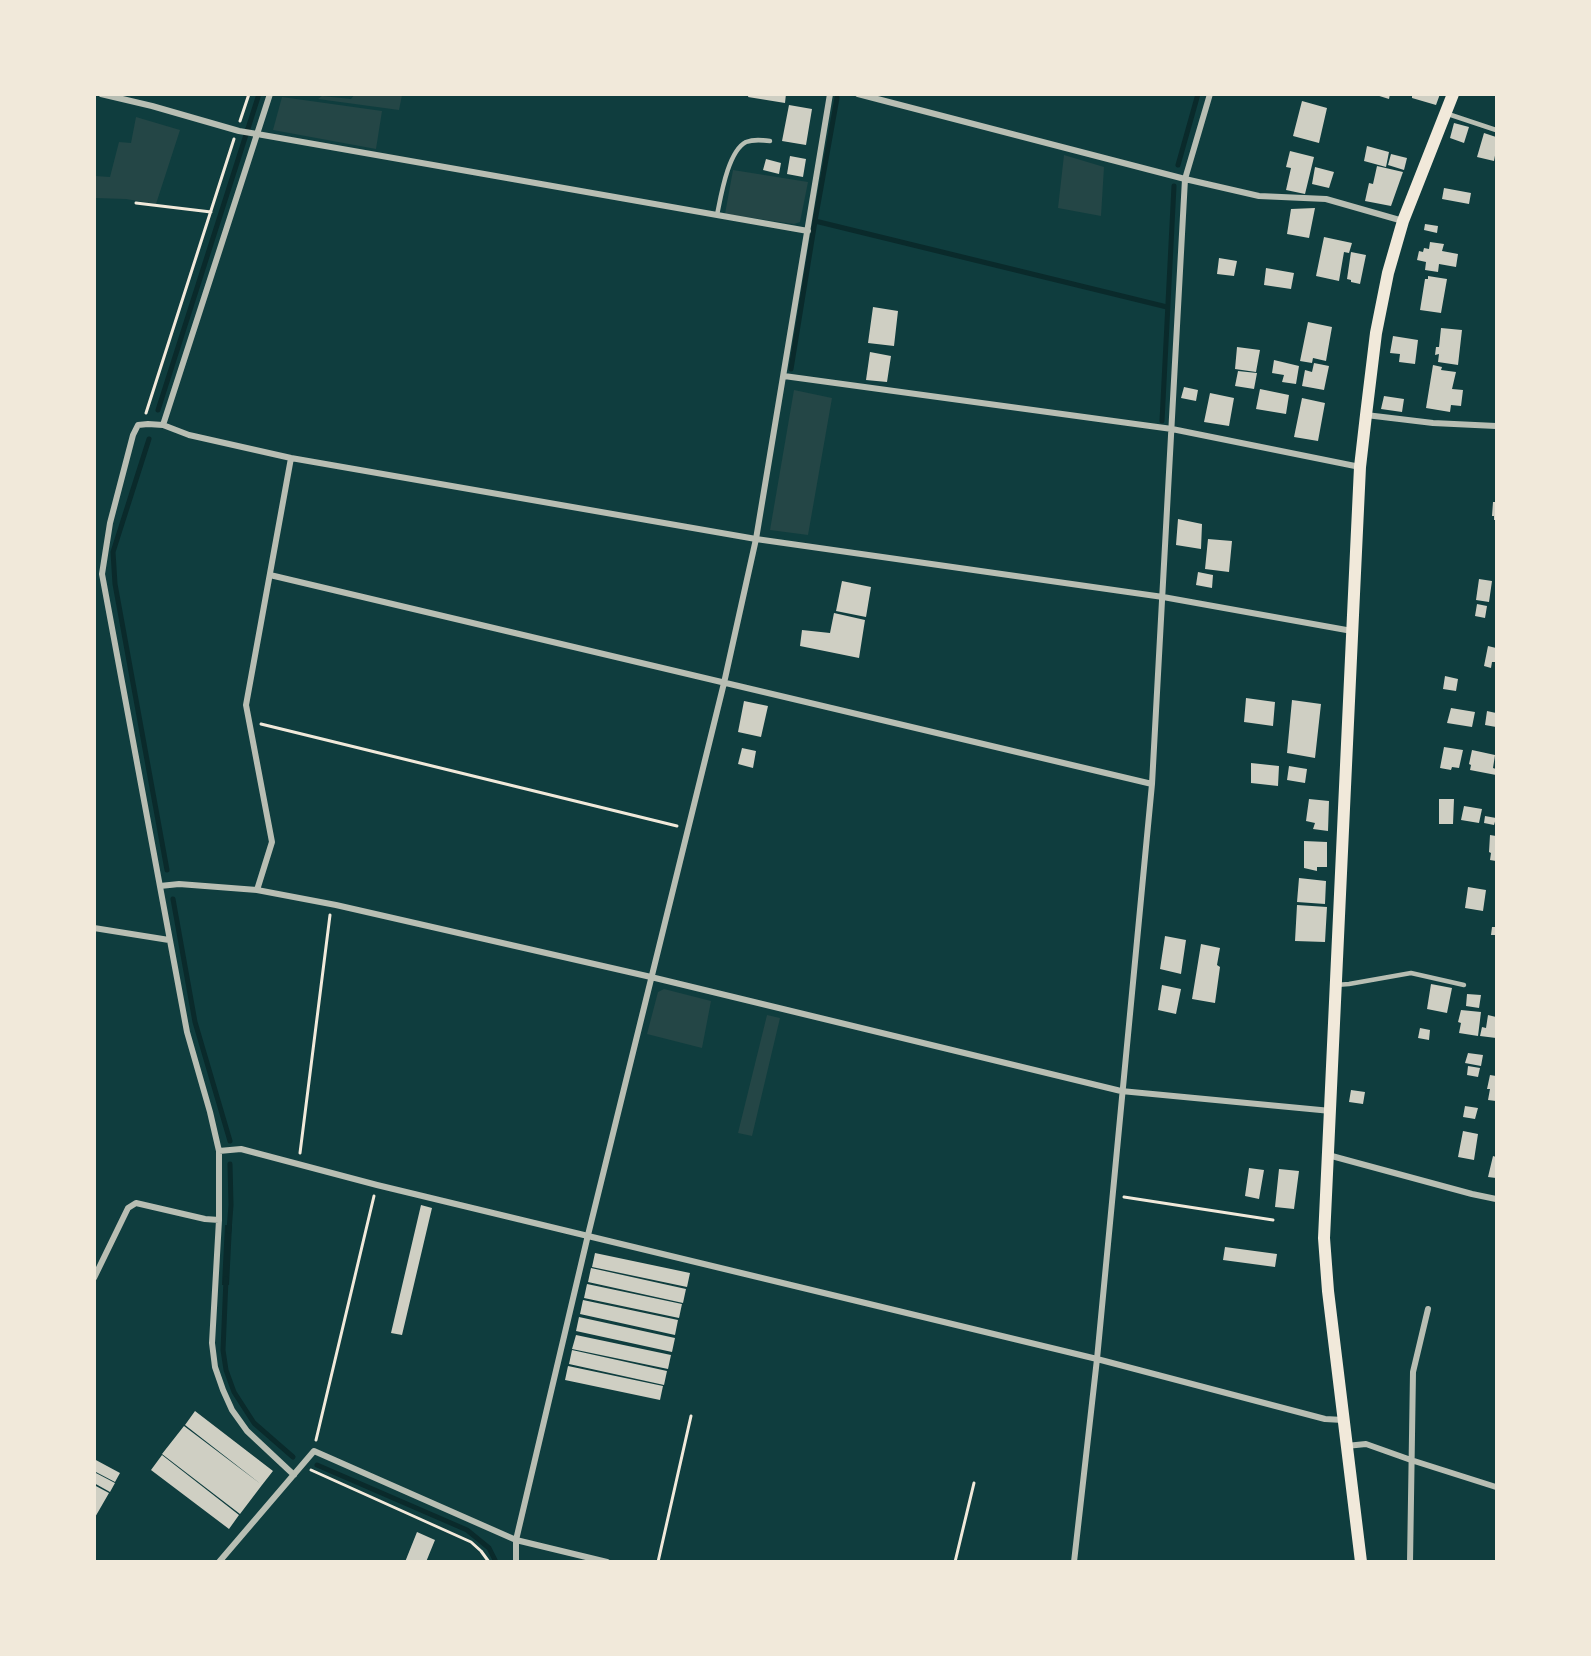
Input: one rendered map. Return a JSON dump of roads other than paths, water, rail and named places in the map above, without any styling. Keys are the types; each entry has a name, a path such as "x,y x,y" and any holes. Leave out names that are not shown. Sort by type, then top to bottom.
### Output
{"main road":[{"path":"1361,1562 1328,1291 1324,1238 1360,467 1376,333 1388,273 1403,221 1453,94"}],"street":[{"path":"101,94 255,134 808,231"},
{"path":"163,425 255,134 270,94"},
{"path":"516,1562 516,1540 588,1235 724,683 756,538 830,94"},
{"path":"858,94 1185,179 1259,196 1326,200 1403,221"},
{"path":"1074,1562 1152,784 1185,179 1210,94"},
{"path":"784,376 1172,429 1360,467"},
{"path":"1366,415 1433,423 1497,426"},
{"path":"294,1475 247,1431 232,1410 215,1367 212,1343 219,1220 219,1151 187,1032 102,574 112,512 138,425 163,425 189,435 291,458 756,538 1163,597 1352,631"},
{"path":"257,890 272,843 246,705 291,458"},
{"path":"94,576 102,574"},
{"path":"270,575 1152,784"},
{"path":"160,886 179,884 257,890 332,904 651,977 1121,1091 1331,1111"},
{"path":"94,928 170,940"},
{"path":"219,1151 241,1149 376,1185 1096,1359 1325,1419 1343,1420"},
{"path":"1328,1155 1472,1194 1497,1198"},
{"path":"94,1278 128,1208 136,1203 205,1219 219,1220"},
{"path":"1410,1562 1413,1372 1428,1309"},
{"path":"1346,1446 1366,1444 1497,1487"},
{"path":"219,1562 314,1451 516,1540 608,1562"}],"lane":[{"path":"1446,113 1497,130"},
{"path":"717,215 726,172 740,146 748,141 770,141"},
{"path":"1336,985 1412,973 1464,985"}],"waterway":[{"path":"158,410 259,94"},
{"path":"1178,165 1198,94"},
{"path":"791,369 837,98"},
{"path":"1162,421 1174,186"},
{"path":"815,221 1167,307"},
{"path":"149,439 113,552 115,584 167,870"},
{"path":"173,899 195,1022 230,1141"},
{"path":"229,1231 230,1164"},
{"path":"226,1279 223,1350 226,1370 234,1392 254,1423 293,1457"},
{"path":"317,1465 467,1530 489,1548 496,1562"}]}
